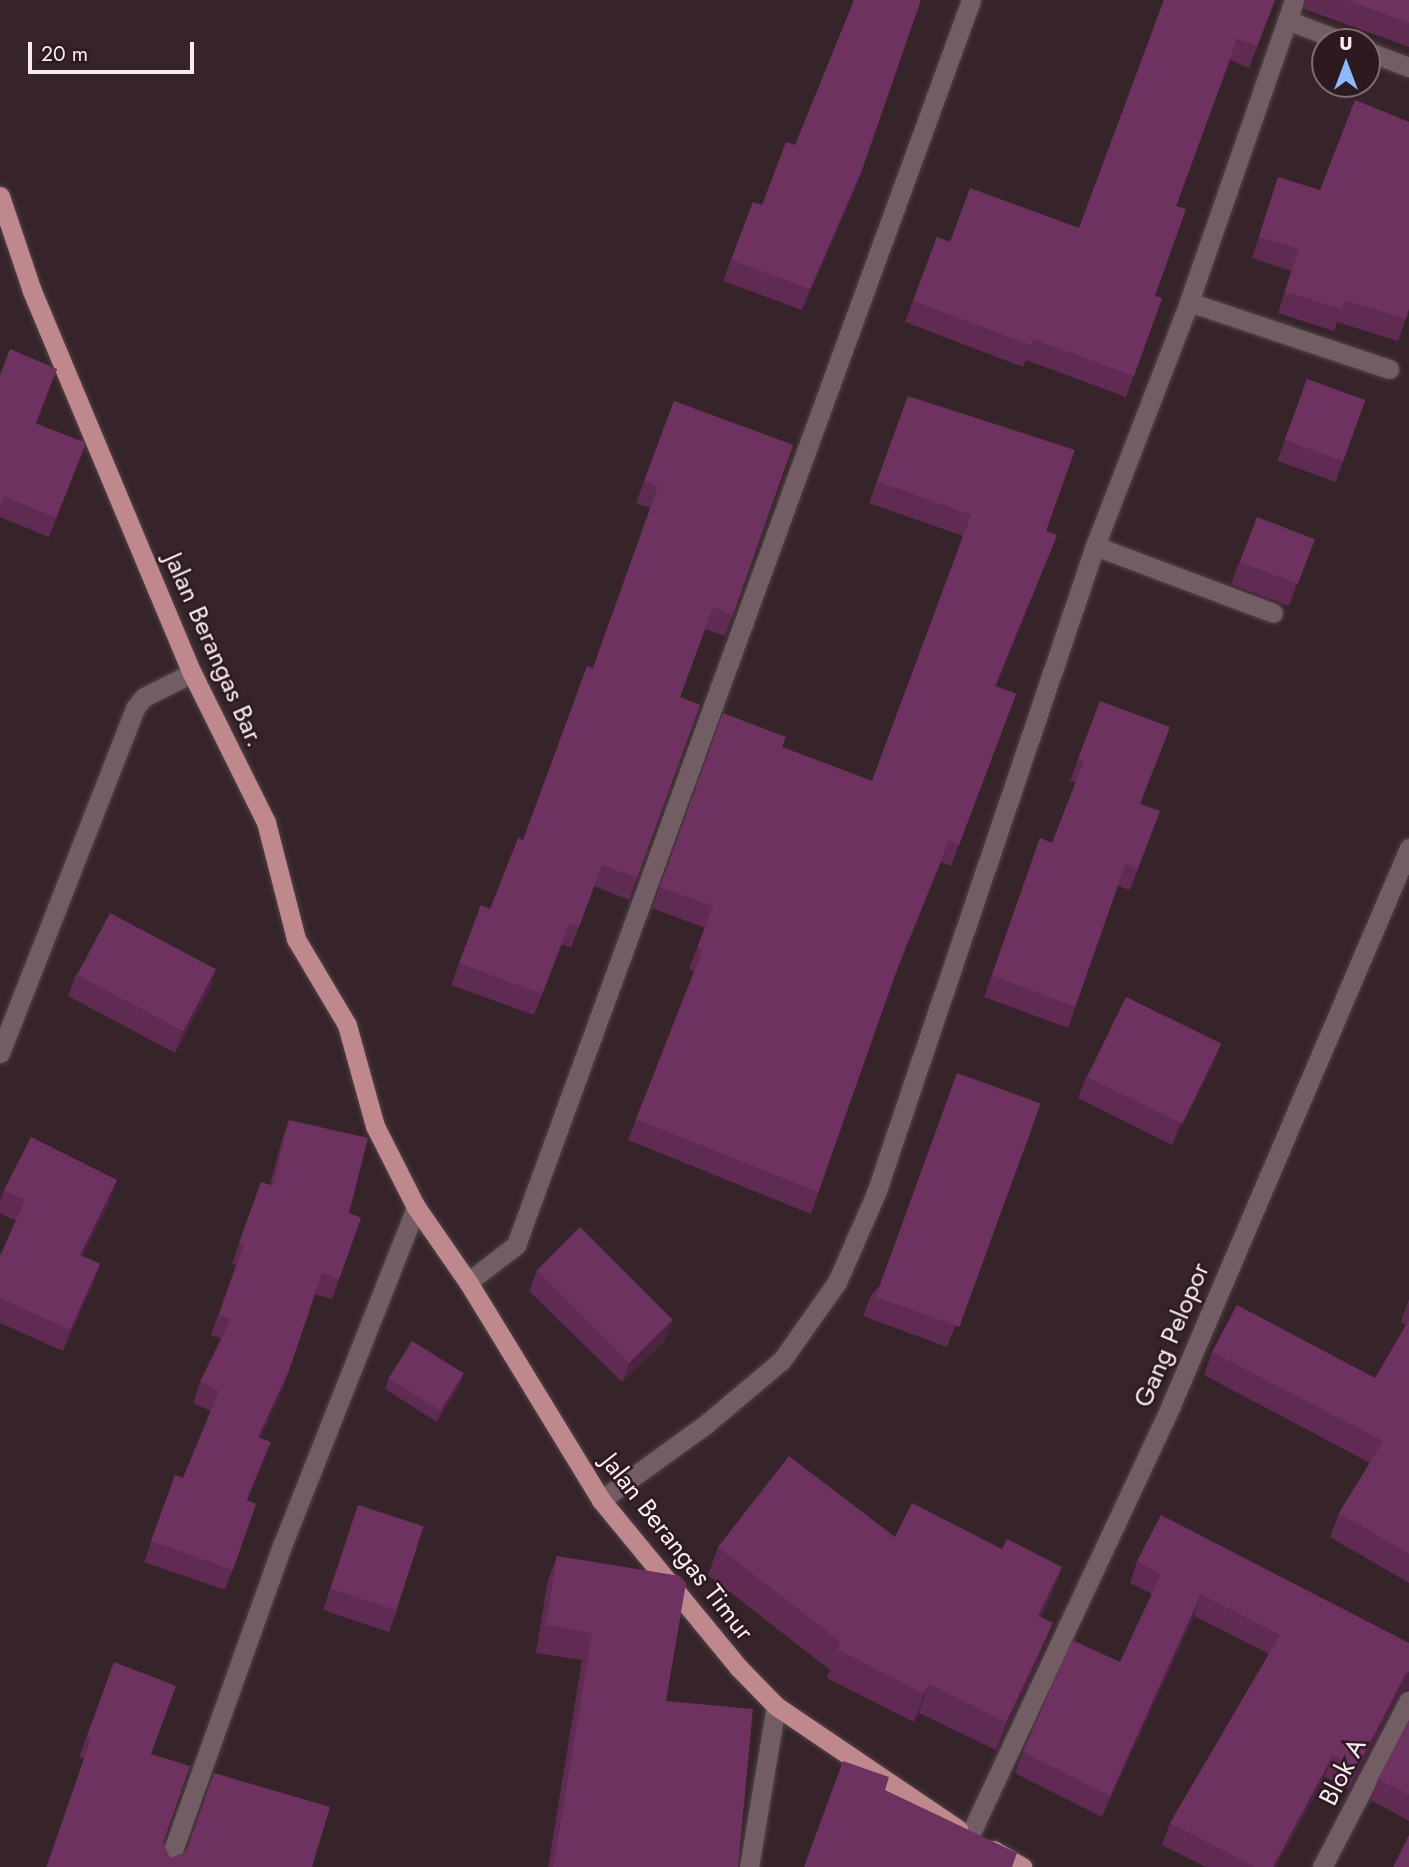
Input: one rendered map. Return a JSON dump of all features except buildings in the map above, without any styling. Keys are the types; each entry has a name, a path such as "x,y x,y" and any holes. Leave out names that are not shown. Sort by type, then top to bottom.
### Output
{"main road":[{"name":"Jalan Berangas Bar.","path":"0,195 32,291 192,673 266,822 296,939 347,1025 375,1126"},
{"name":"Jalan Berangas Timur","path":"375,1126 416,1208 468,1282 601,1500 738,1667 776,1706 969,1837 1022,1867"}],"street":[{"path":"468,1282 516,1245 971,0"},
{"path":"601,1500 706,1424 782,1360 836,1282 876,1193 1096,546 1189,302 1294,0"},
{"path":"1287,20 1311,29"},
{"path":"1381,56 1409,67"},
{"path":"1189,302 1389,369"},
{"path":"1096,546 1273,613"},
{"path":"0,1053 135,708 144,697 192,673"},
{"name":"Gang Pelopor","path":"969,1837 1171,1405 1409,848"},
{"path":"167,1867 282,1546 416,1208"},
{"name":"Blok A","path":"1322,1867 1409,1700"},
{"path":"749,1867 776,1706"}]}
